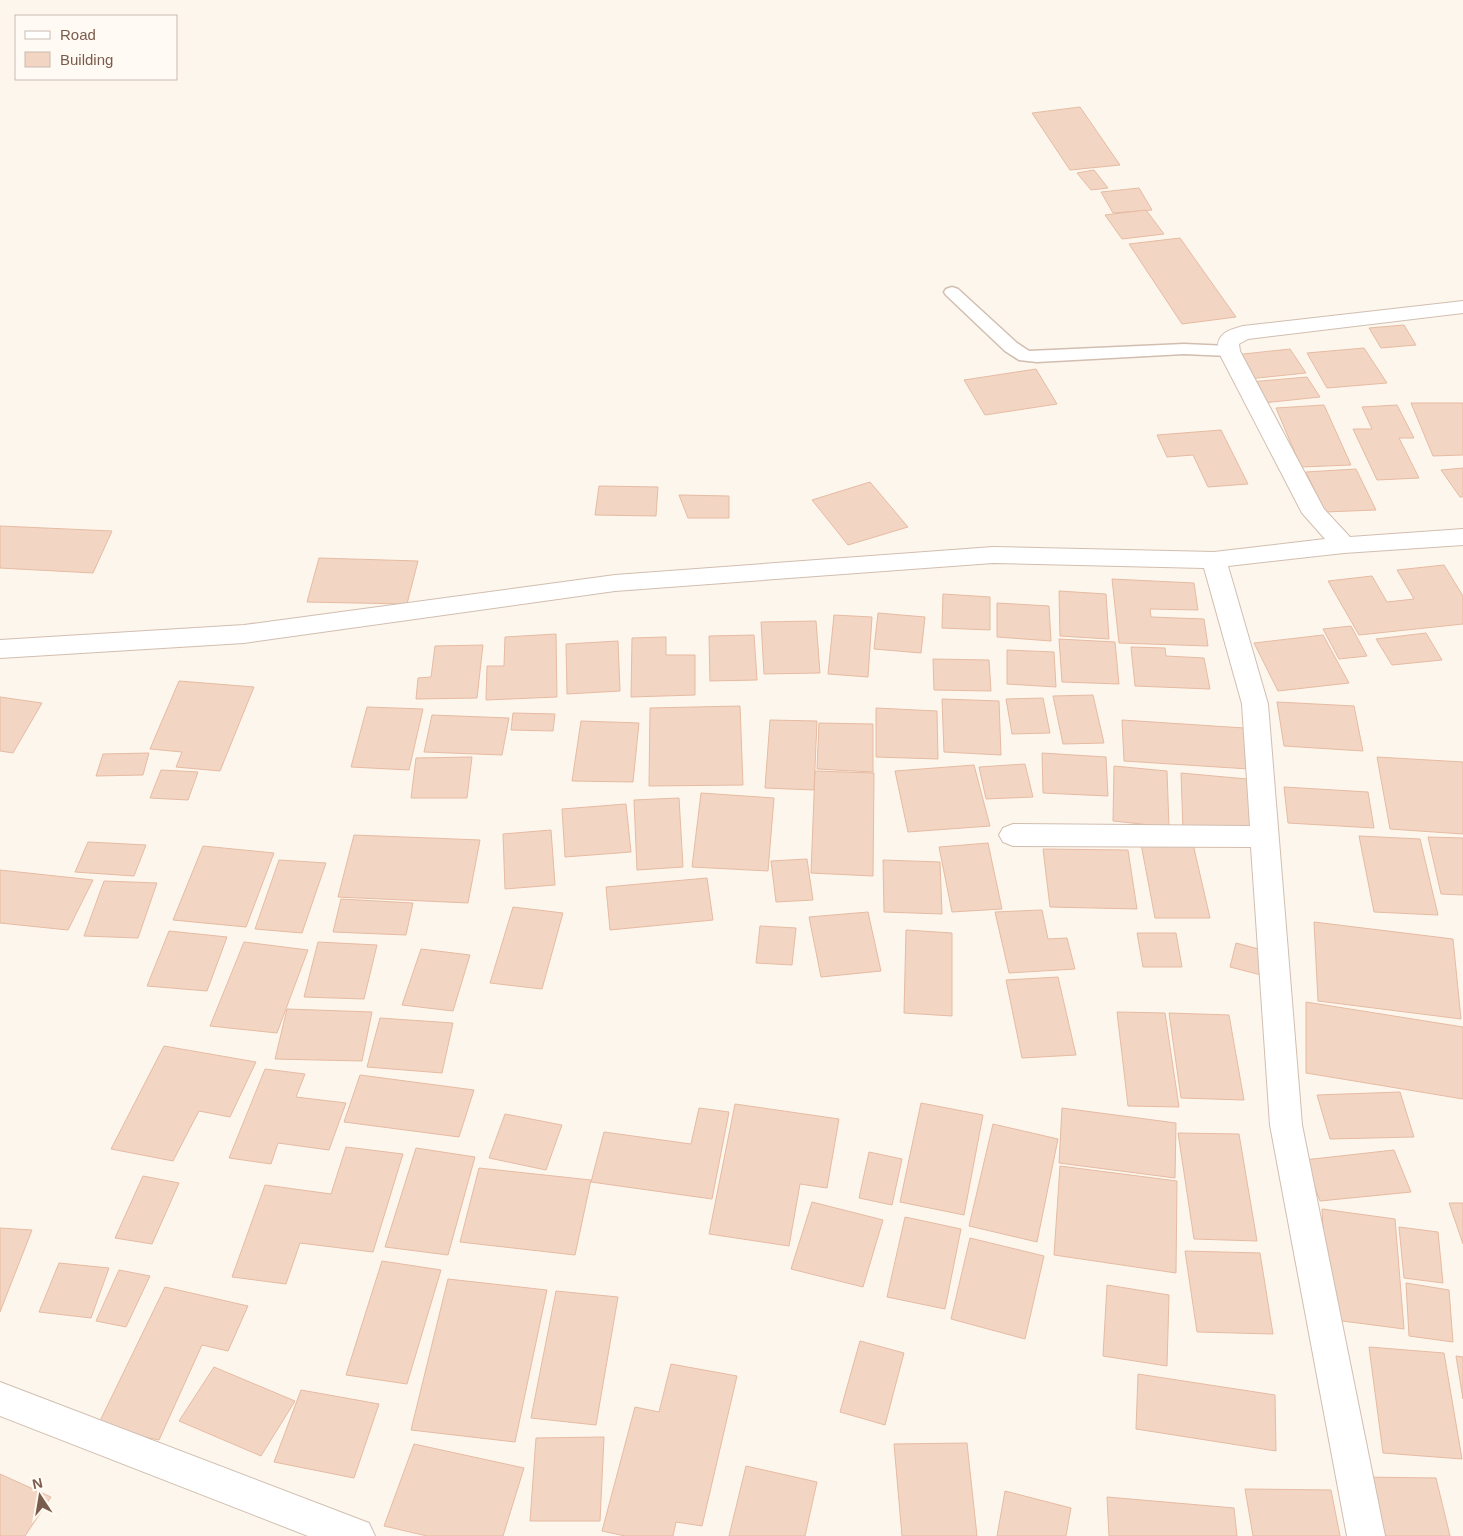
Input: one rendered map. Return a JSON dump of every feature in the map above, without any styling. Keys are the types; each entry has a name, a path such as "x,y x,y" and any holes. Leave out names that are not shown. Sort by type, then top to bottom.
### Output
{"street":[{"path":"1344,545 1314,513 1229,351 1228,341 1243,333 1463,307"},
{"path":"0,649 244,634 615,583 993,555 1214,560 1344,545 1463,537"},
{"path":"1214,560 1255,704 1286,1125 1366,1536"},
{"path":"1013,835 1265,837"},
{"path":"0,1399 356,1536"}],"lane":[{"path":"952,292 1011,347 1025,356 1037,357 1184,349 1229,351"}],"building":[{"path":"1080,107 1120,165 1070,170 1032,113"},
{"path":"1094,170 1108,188 1091,190 1077,173"},
{"path":"1139,188 1152,210 1113,213 1101,192"},
{"path":"1146,210 1164,234 1122,239 1105,215"},
{"path":"1180,238 1236,317 1182,324 1129,244"},
{"path":"1404,325 1416,345 1381,348 1369,328"},
{"path":"1364,348 1387,383 1327,388 1307,353"},
{"path":"1290,349 1306,373 1248,379 1234,355"},
{"path":"1036,369 1057,404 985,415 964,380"},
{"path":"1307,377 1320,397 1263,403 1250,382"},
{"path":"1411,403 1463,403 1463,455 1433,456"},
{"path":"1324,405 1351,465 1301,467 1276,408"},
{"path":"1397,405 1414,438 1399,438 1419,478 1377,480 1353,429 1372,429 1362,407"},
{"path":"1221,430 1248,484 1208,487 1193,455 1167,457 1157,435"},
{"path":"1463,468 1463,497 1460,497 1441,470"},
{"path":"1356,469 1376,510 1325,512 1306,472"},
{"path":"870,482 908,527 848,545 812,500"},
{"path":"599,486 658,487 656,516 595,515"},
{"path":"679,495 729,496 729,518 688,518"},
{"path":"0,526 112,531 93,573 0,568"},
{"path":"319,558 418,561 407,604 307,602"},
{"path":"1444,565 1463,596 1463,624 1359,635 1328,581 1372,576 1387,602 1414,599 1397,570"},
{"path":"1112,579 1194,583 1198,610 1150,609 1151,617 1204,619 1208,646 1119,643"},
{"path":"1059,591 1106,594 1109,639 1060,636"},
{"path":"943,594 990,597 990,630 942,628"},
{"path":"997,603 1049,606 1051,641 997,637"},
{"path":"878,613 925,617 921,653 874,649"},
{"path":"834,615 872,617 868,677 828,674"},
{"path":"816,621 820,673 764,674 761,622"},
{"path":"1351,626 1367,656 1339,659 1323,629"},
{"path":"1426,633 1442,660 1392,665 1376,639"},
{"path":"556,634 557,697 486,700 487,666 504,666 505,637"},
{"path":"754,635 757,680 710,681 709,636"},
{"path":"1323,635 1349,683 1278,691 1254,643"},
{"path":"666,637 666,655 695,655 695,695 631,697 632,638"},
{"path":"1059,639 1115,642 1119,684 1062,682"},
{"path":"618,641 620,691 567,694 566,644"},
{"path":"483,645 477,698 416,699 418,678 431,677 435,646"},
{"path":"1131,647 1165,648 1166,656 1204,658 1210,689 1135,686"},
{"path":"1007,650 1054,652 1056,687 1007,684"},
{"path":"933,659 989,660 991,691 934,690"},
{"path":"179,681 254,687 220,771 176,767 182,752 150,749"},
{"path":"1093,695 1104,743 1063,744 1053,696"},
{"path":"0,697 42,703 13,753 0,751"},
{"path":"1043,698 1050,733 1012,734 1006,699"},
{"path":"942,699 999,701 1001,755 944,752"},
{"path":"1277,702 1354,706 1363,751 1284,746"},
{"path":"740,706 743,785 649,786 650,708"},
{"path":"367,707 423,709 409,770 351,767"},
{"path":"876,708 937,711 938,759 876,757"},
{"path":"513,713 555,714 553,731 511,730"},
{"path":"432,715 509,718 502,755 424,752"},
{"path":"770,720 817,721 814,790 765,788"},
{"path":"1122,720 1244,728 1249,769 1124,761"},
{"path":"581,721 639,723 633,782 572,781"},
{"path":"819,723 873,724 873,772 817,769"},
{"path":"149,753 143,775 96,776 103,754"},
{"path":"1042,753 1106,757 1108,796 1043,793"},
{"path":"472,757 467,798 411,798 416,758"},
{"path":"1377,757 1463,762 1463,834 1390,829"},
{"path":"1025,764 1033,797 986,799 979,767"},
{"path":"974,765 990,826 908,832 895,771"},
{"path":"1114,766 1167,771 1169,827 1113,821"},
{"path":"161,770 198,772 188,800 150,798"},
{"path":"815,771 874,773 873,876 811,873"},
{"path":"1181,773 1247,779 1253,831 1183,830"},
{"path":"1284,787 1368,792 1374,828 1288,823"},
{"path":"701,793 774,798 768,871 692,867"},
{"path":"679,798 683,867 637,870 634,800"},
{"path":"626,804 631,852 565,857 562,809"},
{"path":"551,830 555,885 505,889 503,834"},
{"path":"354,835 480,840 468,903 338,897"},
{"path":"1359,836 1420,839 1438,915 1374,912"},
{"path":"1428,837 1463,838 1463,895 1441,894"},
{"path":"88,842 146,845 134,876 75,872"},
{"path":"988,843 1002,909 952,912 939,847"},
{"path":"1141,844 1193,844 1210,918 1155,918"},
{"path":"203,846 274,853 246,927 173,920"},
{"path":"1043,849 1128,850 1137,909 1050,907"},
{"path":"807,859 813,900 776,902 771,861"},
{"path":"279,860 326,863 302,933 255,929"},
{"path":"883,860 940,862 942,914 884,912"},
{"path":"0,870 93,880 68,930 0,923"},
{"path":"707,878 713,920 610,930 606,887"},
{"path":"104,881 157,883 138,938 84,936"},
{"path":"341,899 413,903 406,935 333,932"},
{"path":"513,907 563,913 542,989 490,983"},
{"path":"1042,910 1048,939 1067,938 1075,969 1009,973 995,912"},
{"path":"868,912 881,971 821,977 809,917"},
{"path":"1314,922 1453,939 1461,1019 1318,1001"},
{"path":"760,926 796,928 792,965 756,963"},
{"path":"906,930 952,933 952,1016 904,1013"},
{"path":"169,931 227,937 207,991 147,986"},
{"path":"1137,933 1176,933 1182,967 1143,967"},
{"path":"244,942 308,950 277,1033 210,1026"},
{"path":"318,942 377,945 364,999 304,997"},
{"path":"1236,943 1270,952 1265,976 1230,967"},
{"path":"421,949 470,955 453,1011 402,1005"},
{"path":"1058,977 1076,1055 1022,1058 1006,980"},
{"path":"1306,1002 1463,1027 1463,1099 1306,1073"},
{"path":"287,1009 372,1012 362,1061 275,1059"},
{"path":"1117,1012 1165,1013 1179,1107 1128,1106"},
{"path":"1169,1013 1229,1015 1244,1100 1181,1098"},
{"path":"380,1018 453,1023 442,1073 367,1067"},
{"path":"164,1046 256,1062 230,1117 199,1111 173,1161 111,1149"},
{"path":"265,1069 305,1074 296,1097 346,1103 329,1150 278,1143 271,1164 229,1158"},
{"path":"360,1075 474,1090 459,1137 344,1122"},
{"path":"1400,1092 1414,1137 1330,1139 1317,1095"},
{"path":"921,1103 983,1115 964,1215 900,1202"},
{"path":"735,1104 839,1119 827,1188 800,1184 789,1246 709,1234"},
{"path":"699,1108 729,1112 712,1199 591,1182 604,1132 691,1144"},
{"path":"1062,1108 1176,1123 1175,1178 1059,1163"},
{"path":"505,1114 562,1125 546,1170 489,1158"},
{"path":"993,1124 1058,1139 1037,1242 969,1226"},
{"path":"1178,1133 1239,1134 1257,1241 1194,1239"},
{"path":"346,1147 403,1154 373,1252 300,1243 286,1284 232,1277 265,1185 331,1194"},
{"path":"416,1148 475,1157 448,1255 385,1247"},
{"path":"1394,1150 1411,1192 1320,1201 1304,1160"},
{"path":"869,1152 902,1159 892,1205 859,1198"},
{"path":"1060,1166 1177,1181 1176,1273 1054,1255"},
{"path":"479,1168 591,1180 575,1255 460,1242"},
{"path":"143,1176 179,1183 152,1244 115,1238"},
{"path":"812,1202 883,1220 863,1287 791,1269"},
{"path":"1449,1203 1463,1203 1463,1244"},
{"path":"1322,1209 1395,1219 1404,1329 1327,1319"},
{"path":"905,1217 961,1229 945,1309 887,1297"},
{"path":"1399,1227 1438,1232 1443,1283 1404,1278"},
{"path":"0,1228 32,1230 0,1312"},
{"path":"970,1238 1044,1256 1025,1339 951,1319"},
{"path":"1185,1251 1260,1253 1273,1334 1197,1332"},
{"path":"382,1261 441,1270 407,1384 346,1375"},
{"path":"59,1263 109,1268 91,1318 39,1312"},
{"path":"119,1270 150,1276 126,1327 96,1321"},
{"path":"448,1279 547,1290 515,1442 411,1430"},
{"path":"1406,1283 1449,1290 1453,1342 1409,1336"},
{"path":"1107,1285 1169,1295 1167,1366 1103,1356"},
{"path":"165,1287 248,1306 228,1351 202,1345 159,1440 97,1427"},
{"path":"556,1291 618,1297 596,1425 531,1418"},
{"path":"860,1341 904,1353 885,1425 840,1412"},
{"path":"1369,1347 1444,1353 1462,1459 1383,1453"},
{"path":"1456,1356 1463,1357 1463,1399"},
{"path":"671,1364 737,1376 702,1526 676,1522 673,1536 625,1536 602,1531 635,1407 659,1412"},
{"path":"214,1367 295,1401 261,1456 179,1421"},
{"path":"1138,1374 1275,1395 1276,1451 1136,1429"},
{"path":"301,1390 379,1404 354,1478 274,1462"},
{"path":"604,1437 600,1521 530,1521 536,1438"},
{"path":"967,1443 977,1536 902,1536 894,1444"},
{"path":"414,1444 524,1468 503,1536 427,1536 384,1526"},
{"path":"746,1466 817,1482 805,1536 729,1536"},
{"path":"0,1474 51,1497 25,1536 0,1536"},
{"path":"1360,1477 1436,1478 1450,1536 1373,1536"},
{"path":"1245,1489 1331,1490 1340,1536 1253,1536"},
{"path":"1005,1491 1071,1508 1066,1536 997,1536"},
{"path":"1107,1497 1234,1508 1237,1536 1109,1536"}]}
